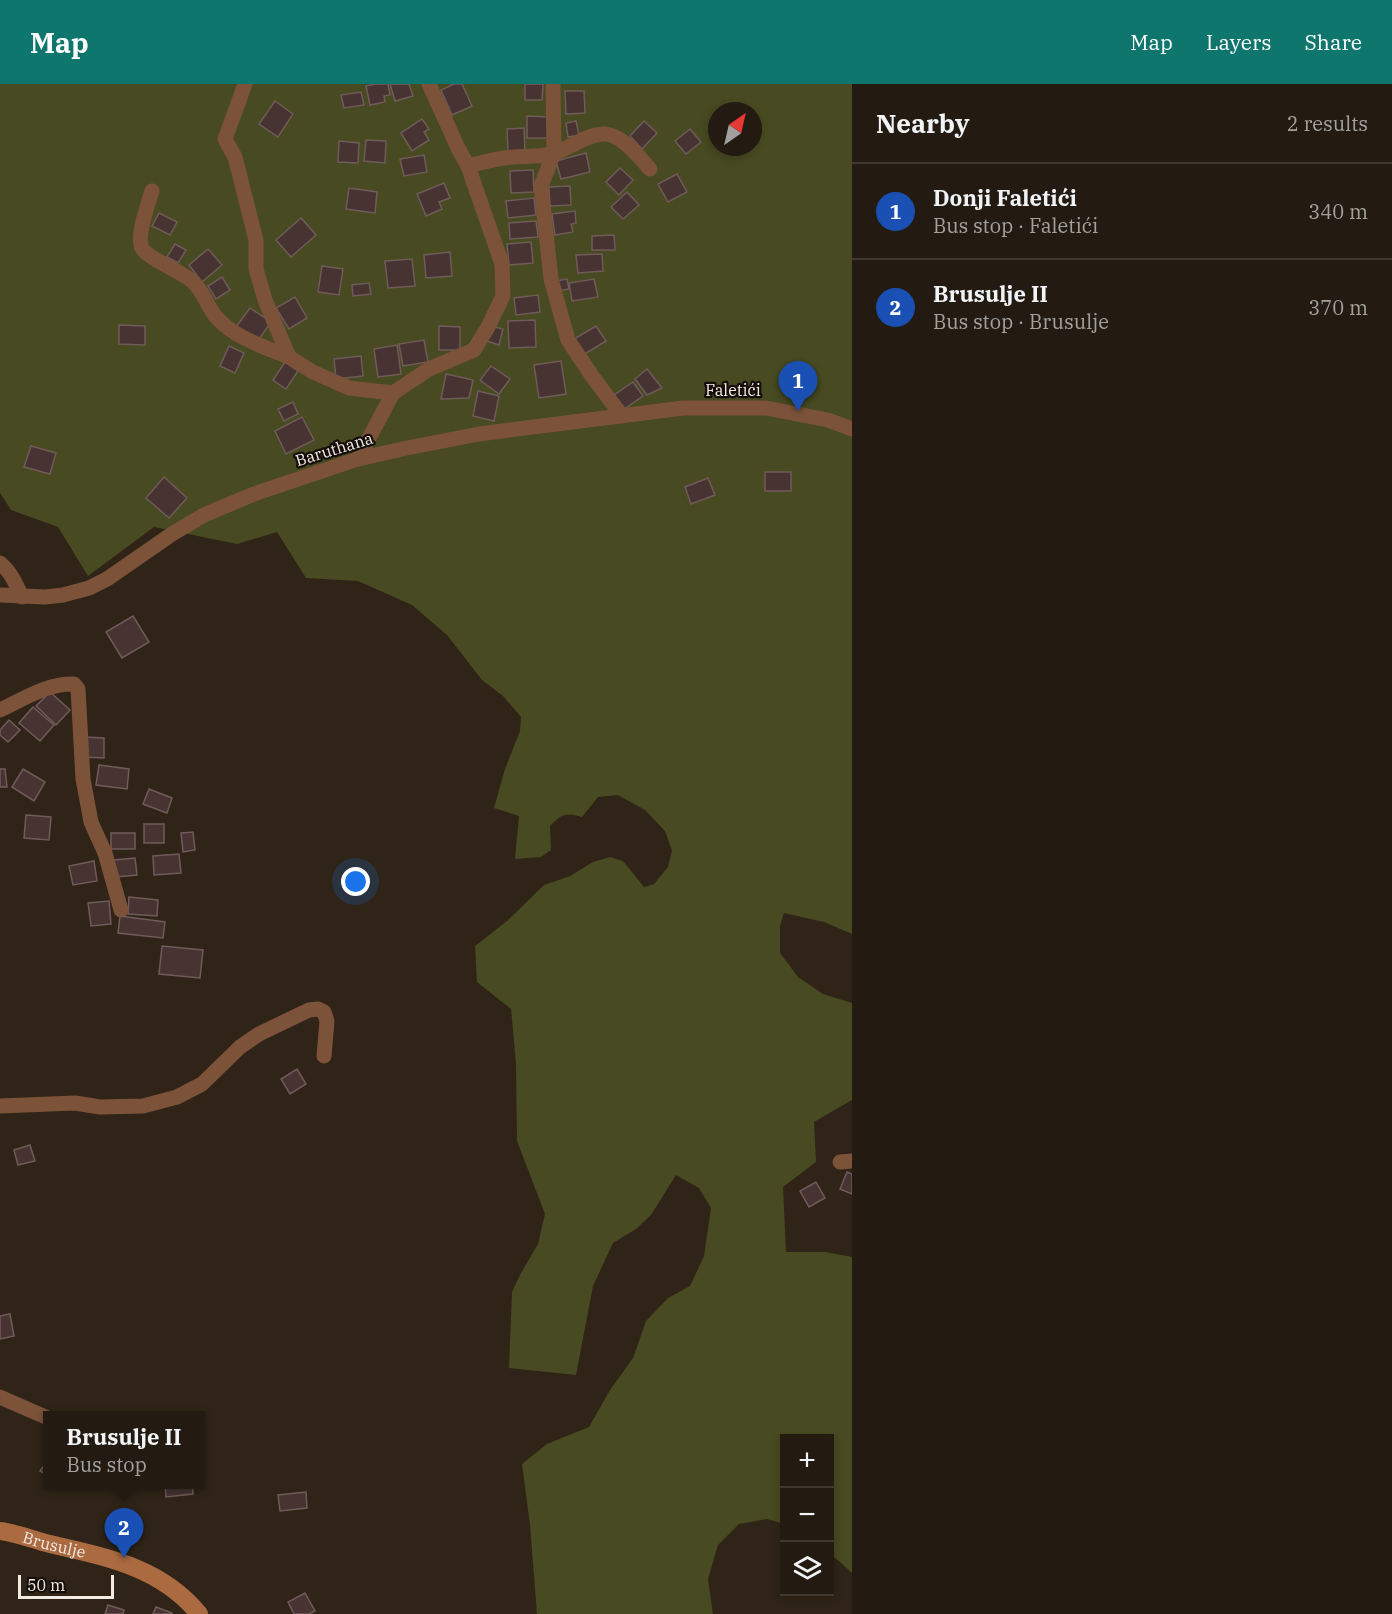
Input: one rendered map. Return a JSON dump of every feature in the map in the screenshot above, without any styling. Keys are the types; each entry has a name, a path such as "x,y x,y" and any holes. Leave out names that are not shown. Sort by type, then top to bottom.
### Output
{"main road":[{"name":"Brusulje","path":"0,1531 130,1565 175,1589 199,1614"}],"street":[{"path":"245,84 225,139 235,157 256,240 255,269 265,300 289,357"},
{"path":"358,459 393,393 429,369 474,350 488,327 502,296 502,264 468,166 429,84"},
{"path":"553,84 554,153 541,186 551,279 568,340 622,416"},
{"path":"468,166 483,161 554,153 604,134 633,148 650,169"},
{"path":"152,191 140,239 142,248 149,256 193,281 202,291 216,318 248,339 349,388 393,393"},
{"name":"Baruthana","path":"0,595 45,597 89,588 107,579 204,514 254,494 358,459 479,434 683,408"},
{"name":"Faletići","path":"683,408 766,408 828,420 852,429"},
{"path":"0,563 14,580 21,597"},
{"path":"0,710 47,687 74,684 78,689 83,779 91,822 105,853 121,910"},
{"path":"0,1106 75,1103 100,1107 143,1106 177,1097 202,1084 240,1047 259,1034 309,1010 318,1009 324,1012 327,1021 324,1056"},
{"path":"0,1397 43,1416"}],"green space":[{"path":"0,84 852,84 852,934 824,922 784,913 780,926 780,953 798,977 823,994 852,1003 852,1100 814,1122 816,1162 783,1187 786,1252 825,1252 852,1257 852,1573 834,1557 834,1434 780,1434 780,1523 767,1519 739,1524 718,1545 708,1579 713,1614 537,1614 530,1525 522,1464 547,1444 589,1427 610,1390 633,1358 646,1321 668,1298 690,1286 704,1256 711,1208 699,1188 676,1175 651,1215 636,1229 613,1243 593,1286 576,1375 509,1368 512,1292 538,1244 545,1214 517,1141 516,1063 511,1009 477,982 475,946 507,921 544,885 570,876 593,862 610,857 623,861 644,887 654,884 668,867 672,851 665,831 645,810 618,795 598,797 582,817 564,815 550,826 551,850 541,857 515,859 519,816 494,808 505,769 520,731 521,717 503,696 482,680 447,635 412,605 358,581 306,578 277,532 237,544 154,527 88,576 58,527 11,510 0,493"}],"building":[{"path":"388,84 390,95 384,96 385,102 370,105 366,86"},
{"path":"390,84 409,84 413,96 395,101"},
{"path":"454,84 462,84 472,106 452,115 441,90"},
{"path":"525,84 543,84 542,100 525,100"},
{"path":"565,91 584,91 585,113 566,114"},
{"path":"361,92 364,105 344,108 341,95"},
{"path":"275,101 293,114 278,137 259,124"},
{"path":"527,116 548,117 548,138 527,138"},
{"path":"422,119 429,129 424,132 429,140 412,151 401,133"},
{"path":"576,121 579,135 568,137 566,123"},
{"path":"644,121 657,133 642,149 630,136"},
{"path":"524,128 525,151 508,151 507,129"},
{"path":"690,129 701,142 686,154 675,141"},
{"path":"366,140 386,141 385,163 364,161"},
{"path":"339,141 359,143 358,163 338,162"},
{"path":"586,153 590,172 561,179 556,161"},
{"path":"424,155 427,172 404,176 400,159"},
{"path":"620,168 633,180 619,195 606,182"},
{"path":"533,170 534,192 511,193 510,171"},
{"path":"677,174 687,192 668,202 658,184"},
{"path":"444,183 450,198 439,202 442,209 426,216 417,194"},
{"path":"570,186 571,205 550,206 549,187"},
{"path":"349,188 377,192 375,213 346,209"},
{"path":"627,192 639,205 623,219 611,207"},
{"path":"534,198 536,215 508,218 506,201"},
{"path":"575,211 576,223 571,224 573,232 555,235 552,214"},
{"path":"159,213 177,222 170,235 152,226"},
{"path":"301,218 316,235 291,257 276,240"},
{"path":"536,221 538,237 510,239 509,223"},
{"path":"614,235 615,250 592,250 592,236"},
{"path":"531,242 533,263 509,265 507,244"},
{"path":"175,244 186,250 178,263 167,257"},
{"path":"208,249 222,265 202,282 189,265"},
{"path":"450,252 452,276 426,278 424,255"},
{"path":"602,254 603,271 578,273 576,255"},
{"path":"412,259 415,286 388,288 385,261"},
{"path":"322,266 343,269 339,295 318,292"},
{"path":"222,277 230,290 216,299 208,286"},
{"path":"567,279 569,289 558,291 556,281"},
{"path":"594,279 598,297 572,301 569,283"},
{"path":"369,283 371,294 353,296 352,285"},
{"path":"538,295 540,312 516,315 514,298"},
{"path":"295,297 307,318 289,329 276,308"},
{"path":"250,308 271,322 257,342 236,327"},
{"path":"535,320 536,347 509,348 508,321"},
{"path":"119,325 145,326 145,345 119,344"},
{"path":"439,326 460,327 460,350 439,350"},
{"path":"490,326 503,329 499,345 487,341"},
{"path":"596,326 606,341 583,355 574,339"},
{"path":"424,340 428,362 403,366 399,344"},
{"path":"397,345 401,374 378,377 374,349"},
{"path":"229,346 244,353 235,373 220,366"},
{"path":"361,356 363,376 336,379 334,359"},
{"path":"561,361 566,394 539,398 534,365"},
{"path":"285,362 298,371 286,389 273,380"},
{"path":"491,366 510,379 499,394 480,380"},
{"path":"647,369 662,388 647,395 635,379"},
{"path":"446,374 473,380 469,398 441,399"},
{"path":"633,382 643,396 624,409 614,395"},
{"path":"478,391 499,396 494,421 473,416"},
{"path":"293,402 298,414 284,421 278,409"},
{"path":"302,417 314,440 286,454 275,431"},
{"path":"31,446 56,453 50,474 24,467"},
{"path":"765,472 791,472 791,491 765,491"},
{"path":"164,477 187,498 169,518 146,498"},
{"path":"708,478 715,495 691,504 685,487"},
{"path":"133,616 149,642 122,658 106,632"},
{"path":"50,692 70,710 56,725 36,706"},
{"path":"33,707 54,725 40,741 19,723"},
{"path":"9,720 20,730 8,742 0,735 0,730"},
{"path":"84,737 104,738 104,758 84,757"},
{"path":"99,765 129,769 127,789 96,785"},
{"path":"0,769 5,769 7,787 0,787"},
{"path":"23,769 45,782 34,801 12,787"},
{"path":"149,789 172,798 167,813 143,804"},
{"path":"26,815 51,817 49,840 24,838"},
{"path":"144,824 164,824 164,843 144,843"},
{"path":"193,832 195,850 183,852 181,833"},
{"path":"111,833 135,833 135,849 111,849"},
{"path":"179,854 181,873 154,875 153,856"},
{"path":"135,858 137,875 116,877 114,860"},
{"path":"94,861 97,881 73,885 69,866"},
{"path":"129,897 158,900 157,916 128,914"},
{"path":"109,901 111,924 91,926 88,903"},
{"path":"120,916 165,922 163,938 118,933"},
{"path":"162,946 203,950 200,978 159,974"},
{"path":"297,1069 306,1084 290,1094 281,1079"},
{"path":"30,1145 35,1161 18,1165 14,1150"},
{"path":"847,1172 852,1174 852,1194 840,1189"},
{"path":"816,1182 825,1198 809,1207 800,1191"},
{"path":"10,1314 14,1336 0,1339 0,1316"},
{"path":"165,1489 192,1489 193,1494 166,1497"},
{"path":"306,1492 307,1508 280,1511 278,1495"},
{"path":"305,1593 315,1611 309,1614 294,1614 288,1602"},
{"path":"108,1605 124,1610 123,1614 105,1614"},
{"path":"156,1607 172,1613 172,1614 153,1614"}],"place":[{"name":"Donji Faletići","path":"798,411"},
{"name":"Brusulje II","path":"124,1558"}]}
